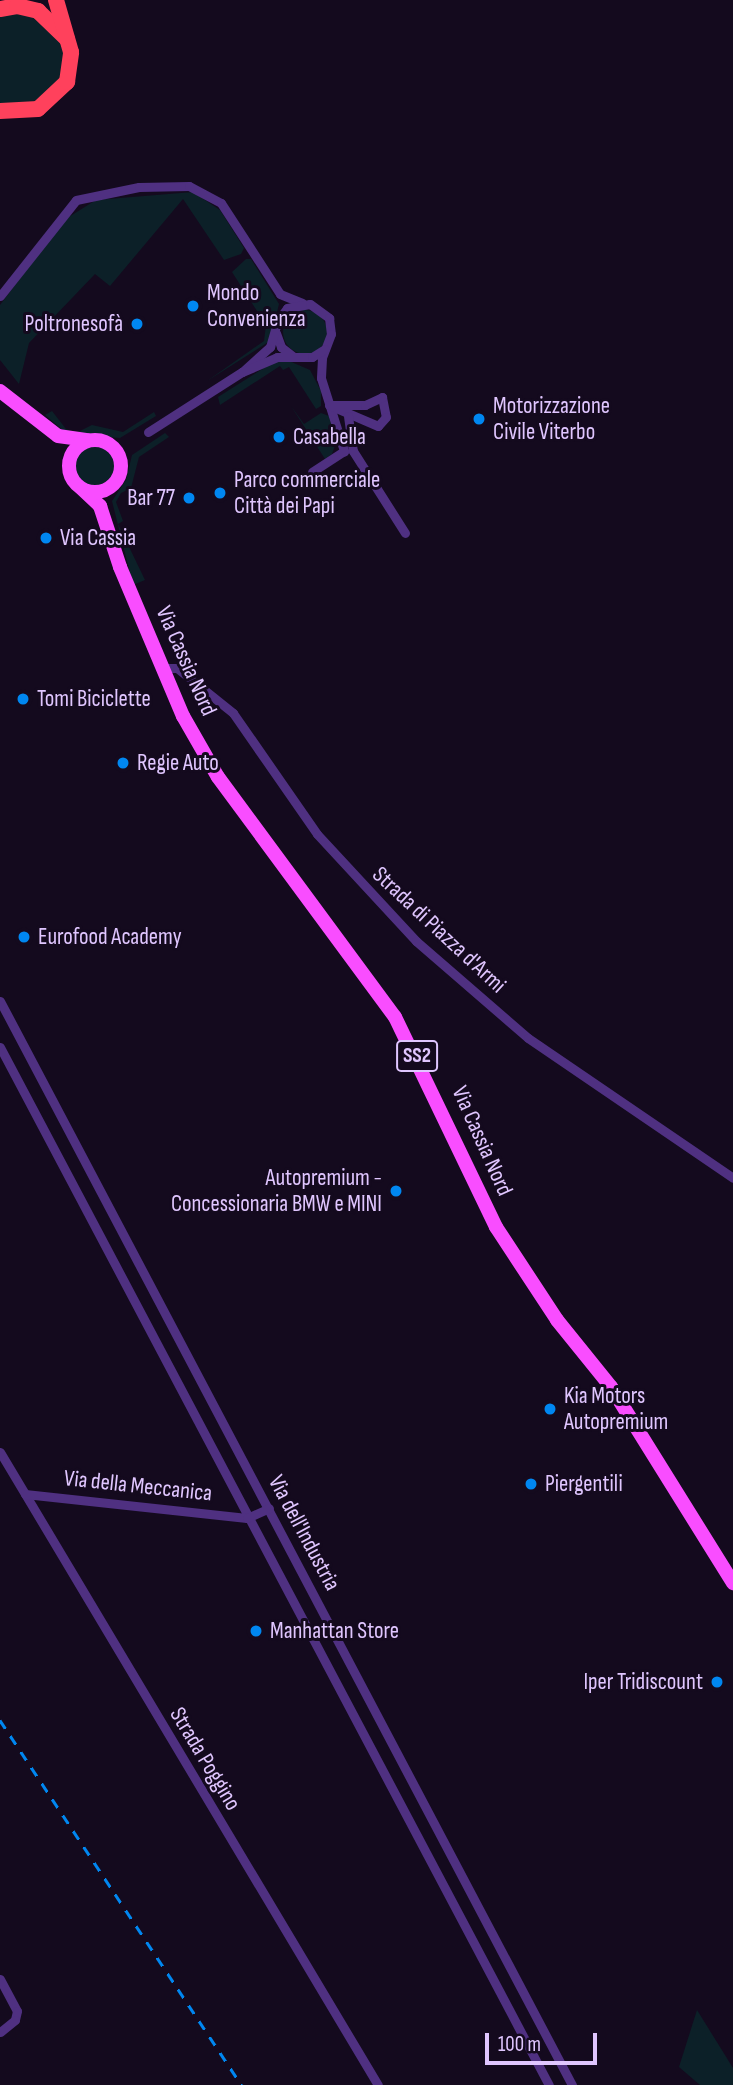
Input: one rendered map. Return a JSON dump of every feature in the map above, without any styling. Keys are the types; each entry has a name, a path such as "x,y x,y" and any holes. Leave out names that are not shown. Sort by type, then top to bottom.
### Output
{"highway":[{"path":"0,111 23,113 52,101 70,75 70,44 56,0"},
{"path":"0,9 17,6 38,11 58,26 70,44"}],"main road":[{"path":"0,391 58,436"},
{"name":"SS2","path":"82,489 71,477 58,436 107,442 119,454 121,470 114,484"},
{"path":"69,466 74,450 88,440"},
{"path":"82,489 99,492 114,484"},
{"name":"Via Cassia Nord","path":"108,526 114,484"},
{"name":"Via Cassia Nord","path":"82,489 100,506 120,567 183,716 218,777 404,1034 496,1227 557,1320 611,1387 733,1583"}],"street":[{"path":"0,296 76,200 97,193 169,186 200,188 221,203 280,294 281,315 270,346 242,372"},
{"path":"280,294 318,307 328,318 331,334 325,348 321,377 344,451 312,472"},
{"path":"281,315 302,303"},
{"path":"276,331 281,347 300,358 321,377"},
{"path":"148,432 242,372 277,357 300,358 325,348"},
{"path":"384,399 383,424 375,426 348,416 329,405 365,405 384,399"},
{"path":"348,416 353,451 405,533"},
{"name":"Strada di Piazza d'Armi","path":"163,668 177,668 233,713 317,834 416,941 528,1038 733,1178"},
{"name":"Via dell'Industria","path":"0,1001 572,2085"},
{"name":"Via dell'Industria","path":"0,1047 549,2085"},
{"name":"Strada Poggino","path":"0,1452 378,2085"},
{"name":"Via della Meccanica","path":"25,1494 247,1518"},
{"path":"247,1518 269,1508"},
{"path":"0,1979 17,2011 15,2020 0,2032"}],"shaded area":[{"path":"30,13 58,36 64,55 60,81 38,104 0,106 0,15"},
{"path":"193,192 220,210 244,248 241,254 224,260 183,199 110,286 95,274 29,343 19,384 0,360 0,305 64,220 96,200"},
{"path":"246,259 251,259 279,304 270,341 207,381 264,341 266,325 232,272"},
{"path":"305,310 320,317 327,332 320,347 305,354 290,347 283,332 290,317"},
{"path":"275,361 289,361 310,370 321,391 321,406 316,409 289,367 283,370 280,366 220,405 218,397"},
{"path":"291,406 304,424 321,413 329,416 336,443 332,454 325,459"},
{"path":"52,411 66,429 76,433 92,425 123,432 154,412 156,416 120,438 67,434 45,415"},
{"path":"165,433 169,437 139,457 131,488 121,493 116,502 123,521 118,524 145,580 133,585 112,501 126,480 132,455"},
{"path":"95,444 104,445 111,450 116,457 116,475 111,482 104,487 95,488 86,487 79,482 74,475 73,466 74,457 79,450 86,445"},
{"path":"697,2010 733,2068 733,2085 700,2085 679,2067"}],"railway":[{"path":"0,1720 242,2085"}],"place":[{"name":"Mondo Convenienza","path":"193,306"},
{"name":"Poltronesofà","path":"137,324"},
{"name":"Motorizzazione Civile Viterbo","path":"479,419"},
{"name":"Casabella","path":"279,437"},
{"name":"Parco commerciale Città dei Papi","path":"220,493"},
{"name":"Bar 77","path":"189,498"},
{"name":"Via Cassia","path":"46,538"},
{"name":"Tomi Biciclette","path":"23,699"},
{"name":"Regie Auto","path":"123,763"},
{"name":"Eurofood Academy","path":"24,937"},
{"name":"Autopremium - Concessionaria BMW e MINI","path":"396,1191"},
{"name":"Kia Motors Autopremium","path":"550,1409"},
{"name":"Piergentili","path":"531,1484"},
{"name":"Manhattan Store","path":"256,1631"},
{"name":"Iper Tridiscount","path":"717,1682"}]}
